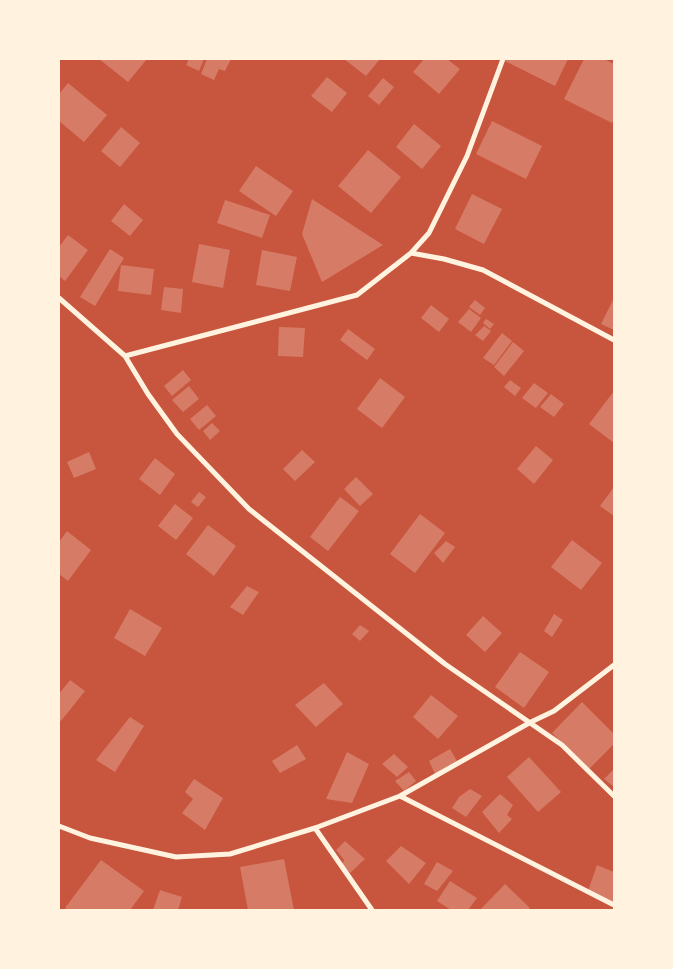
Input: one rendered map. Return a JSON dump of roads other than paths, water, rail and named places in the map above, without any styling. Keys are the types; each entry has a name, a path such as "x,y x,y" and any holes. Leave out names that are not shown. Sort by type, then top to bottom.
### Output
{"street":[{"path":"125,356 358,295 411,252 429,233 467,156 504,59"},
{"path":"411,252 484,270 584,322 614,340"},
{"path":"59,298 125,356 148,394 177,434 249,509 445,664 562,744 614,796"},
{"path":"59,826 90,838 176,857 230,854 315,828 400,796 554,711 614,665"},
{"path":"400,796 614,905"},
{"path":"315,828 372,910"}]}
